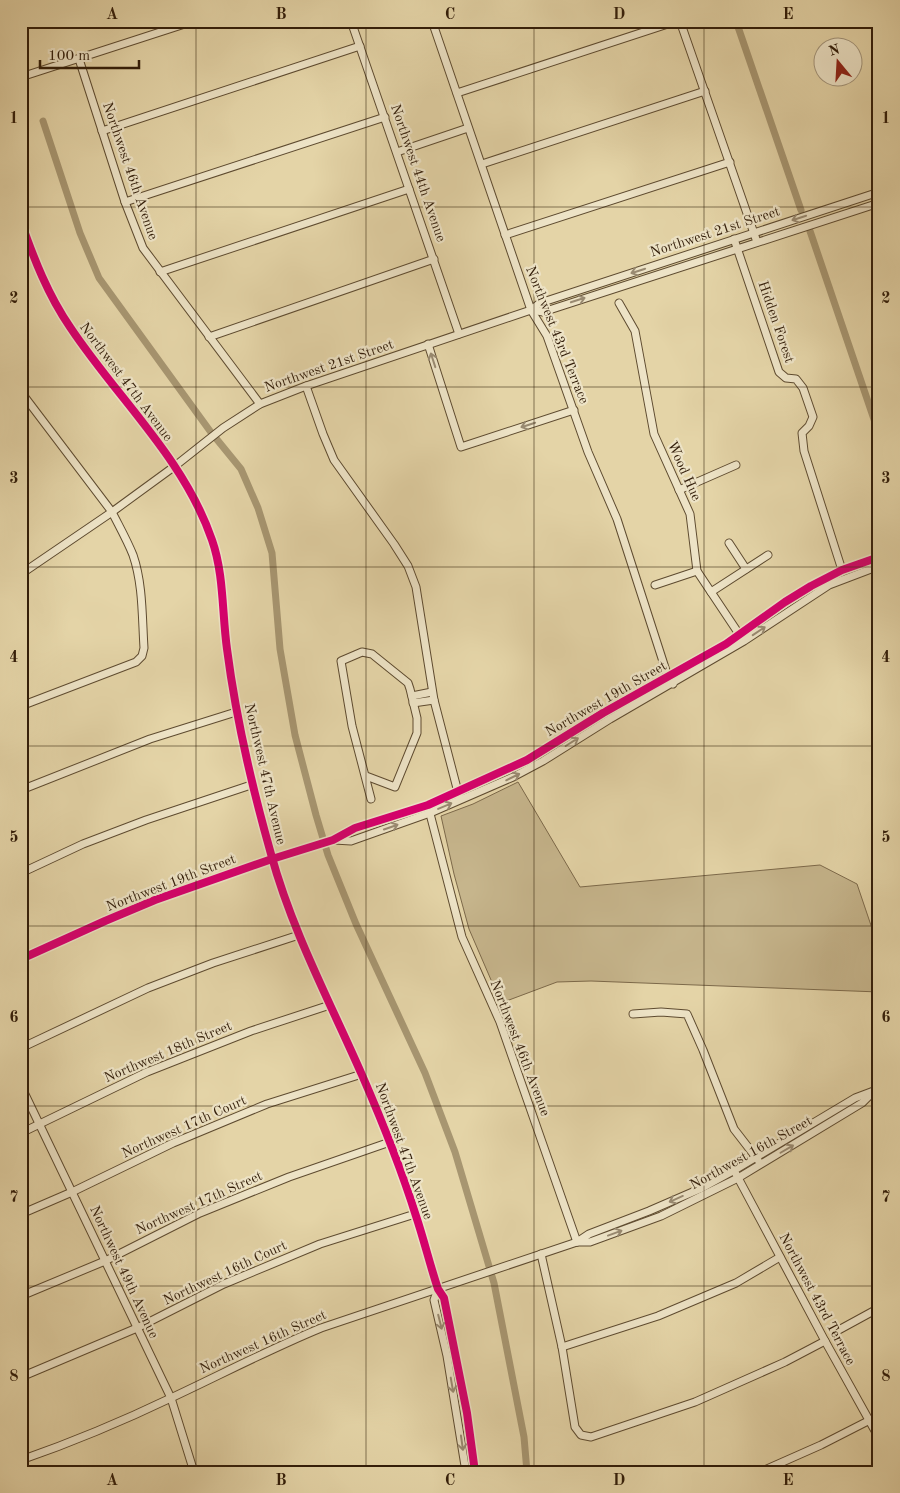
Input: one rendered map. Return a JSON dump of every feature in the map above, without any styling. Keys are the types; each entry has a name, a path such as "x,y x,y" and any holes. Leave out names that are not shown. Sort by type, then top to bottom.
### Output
{"street":[{"path":"21,77 193,21"},
{"name":"Northwest 44th Avenue","path":"352,21 459,334"},
{"path":"432,23 442,21"},
{"path":"457,93 677,21"},
{"path":"680,21 757,242"},
{"name":"Northwest 43rd Terrace","path":"432,23 531,310 547,336 588,452 617,518 670,680"},
{"path":"102,131 360,46"},
{"name":"Northwest 46th Avenue","path":"80,59 124,202 143,248 260,404"},
{"path":"482,164 705,91"},
{"path":"124,202 385,117"},
{"path":"397,152 468,128"},
{"path":"505,235 730,162"},
{"path":"160,272 409,188"},
{"name":"Northwest 21st Street","path":"21,574 62,548 175,466 223,428 260,404 306,386 531,310 540,303 879,192"},
{"name":"Northwest 21st Street","path":"531,310 543,312 879,203"},
{"name":"Northwest 47th Avenue","path":"21,222 41,277 70,328 175,466 196,502 213,541 219,571 226,648 236,712 251,785 272,859 299,935 362,1074 390,1142 438,1289 444,1298 467,1413 475,1472"},
{"name":"Hidden Forest","path":"734,239 778,372 786,378 796,378 803,388 813,417 809,426 802,433 804,451 842,570"},
{"path":"209,337 434,259"},
{"name":"Wood Hue","path":"619,303 635,331 651,424 690,514 697,571 742,638"},
{"path":"428,344 460,447 574,410"},
{"path":"306,386 334,460 394,544 408,566 416,587 433,696 459,796"},
{"path":"21,392 112,512 133,555 140,585 144,648 142,656 136,662 21,706"},
{"path":"679,490 736,465"},
{"path":"729,542 746,569"},
{"path":"711,592 768,554"},
{"name":"Northwest 19th Street","path":"742,638 785,602 811,586 842,570 879,557"},
{"name":"Northwest 19th Street","path":"21,960 155,900 333,840 355,828 513,777 531,768 670,680 829,585 879,566"},
{"path":"655,585 697,571"},
{"path":"366,776 394,787 417,733 417,718 408,683 372,654 362,652 341,661 352,726 371,799"},
{"name":"Northwest 19th Street","path":"333,840 351,841 430,813 527,760 604,713 670,680"},
{"path":"412,699 433,696"},
{"path":"21,790 150,739 236,712"},
{"path":"527,760 531,768"},
{"path":"21,873 83,844 146,820 251,785"},
{"name":"Northwest 46th Avenue","path":"428,805 462,937 500,1022 578,1242"},
{"path":"21,1048 148,988 213,963 299,935"},
{"name":"Northwest 18th Street","path":"21,1132 40,1125 147,1072 251,1031 330,1005"},
{"path":"633,1014 661,1012 687,1014 734,1129 759,1161"},
{"name":"Northwest 17th Court","path":"21,1214 72,1192 172,1143 267,1104 362,1074"},
{"name":"Northwest 49th Avenue","path":"21,1086 171,1398 194,1472"},
{"path":"876,1090 879,1102"},
{"name":"Northwest 16th Street","path":"578,1242 590,1242 661,1216 738,1178 759,1161 855,1098 876,1090"},
{"name":"Northwest 17th Street","path":"21,1296 105,1261 200,1213 289,1177 390,1142"},
{"name":"Northwest 16th Street","path":"21,1460 67,1444 171,1398 282,1344 312,1332 578,1242 589,1234 657,1208 733,1171 759,1161"},
{"name":"Northwest 43rd Terrace","path":"733,1171 879,1438"},
{"name":"Northwest 16th Court","path":"21,1377 137,1328 224,1284 311,1248 415,1214"},
{"path":"542,1254 562,1347 575,1428 581,1435 591,1437 695,1402 786,1362 825,1341"},
{"path":"562,1347 658,1316 736,1283 780,1257"},
{"name":"Northwest 47th Avenue","path":"438,1289 434,1300 447,1356 466,1472"},
{"path":"835,1332 879,1308"},
{"path":"447,1356 456,1354"},
{"path":"760,1472 821,1445 870,1420"}],"shaded area":[{"path":"518,782 580,887 820,865 857,884 879,949 879,992 591,981 557,982 501,1003 469,929 441,816 473,804"}],"waterway":[{"path":"736,21 801,210"},
{"path":"43,121 80,233 99,278 210,431 241,469 258,508 272,553 280,649 295,735 316,815 328,855 356,924 425,1073 455,1152 494,1283 524,1437 527,1472"},
{"path":"810,231 879,434"}],"cycle path":[{"path":"21,222 42,276 62,315 88,353 167,455 185,482 200,510 212,540 219,566 227,649 235,701 257,804 271,854 290,911 312,966 362,1075 391,1145 419,1225 438,1289 444,1298 467,1413 475,1472"},
{"path":"21,959 155,900 333,840 355,828 428,805 527,760 603,713 726,644 811,586 842,570 879,557"}]}
